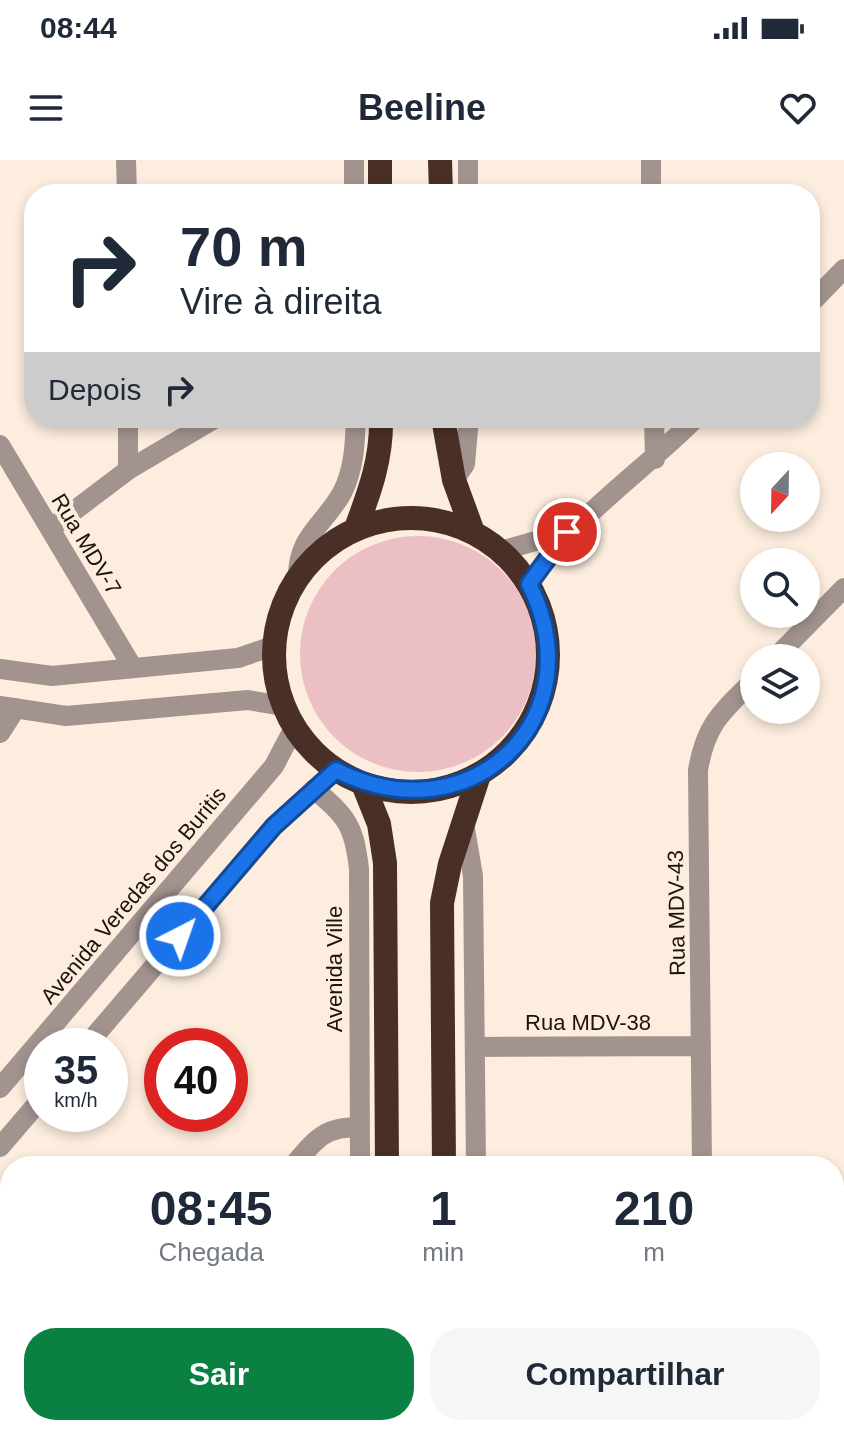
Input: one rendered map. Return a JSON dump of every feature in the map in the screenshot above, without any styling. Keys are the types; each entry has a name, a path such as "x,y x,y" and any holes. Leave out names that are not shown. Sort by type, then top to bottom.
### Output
{"highway":[{"path":"380,160 380,184"},
{"path":"440,160 441,184"},
{"path":"356,528 374,480 382,442 381,428"},
{"path":"445,428 454,480 473,532"},
{"path":"394,518 438,520 473,532 504,550 529,584 541,608 549,642 547,683 533,721 518,741 479,775 442,789 409,793 363,784 336,770 313,751 288,717 275,676 273,646 281,608 298,576 325,547 356,528 394,518"},
{"path":"444,1156 442,903 479,775"},
{"path":"363,784 379,824 385,863 387,1156"}],"street":[{"path":"113,160 127,178"},
{"path":"354,160 354,184"},
{"path":"468,160 468,184"},
{"path":"651,160 651,184"},
{"path":"820,294 844,269"},
{"path":"128,428 128,470"},
{"path":"50,529 128,470 199,428"},
{"path":"298,576 301,546 341,494 351,471 355,428"},
{"path":"454,480 465,464 468,428"},
{"path":"654,428 655,459"},
{"path":"529,584 567,532 655,459 686,428"},
{"name":"Rua MDV-7","path":"0,445 133,668"},
{"path":"504,550 567,532"},
{"path":"789,644 844,588"},
{"path":"0,669 52,676 238,658 273,646"},
{"name":"Rua MDV-43","path":"702,1156 698,770 703,739 740,694"},
{"path":"0,733 8,707 66,716 248,700 288,717"},
{"name":"Avenida Veredas dos Buritis","path":"0,1088 274,766 288,717"},
{"path":"101,1028 274,826 336,770"},
{"name":"Avenida Ville","path":"314,789 345,815 355,836 359,869 360,1156"},
{"path":"464,822 473,876 476,1156"},
{"name":"Rua MDV-38","path":"475,1047 701,1046"},
{"path":"0,1147 24,1119"},
{"path":"302,1156 318,1137 336,1127 360,1127"}],"shaded area":[{"path":"418,536 463,545 501,571 527,609 536,654 527,699 501,737 463,763 418,772 373,763 335,737 309,699 300,654 309,609 335,571 373,545"}],"route":[{"path":"180,936 274,826 336,770 363,784 409,793 442,789 479,775 511,751 533,721 547,683 549,642 541,608 529,584 567,532"}]}
